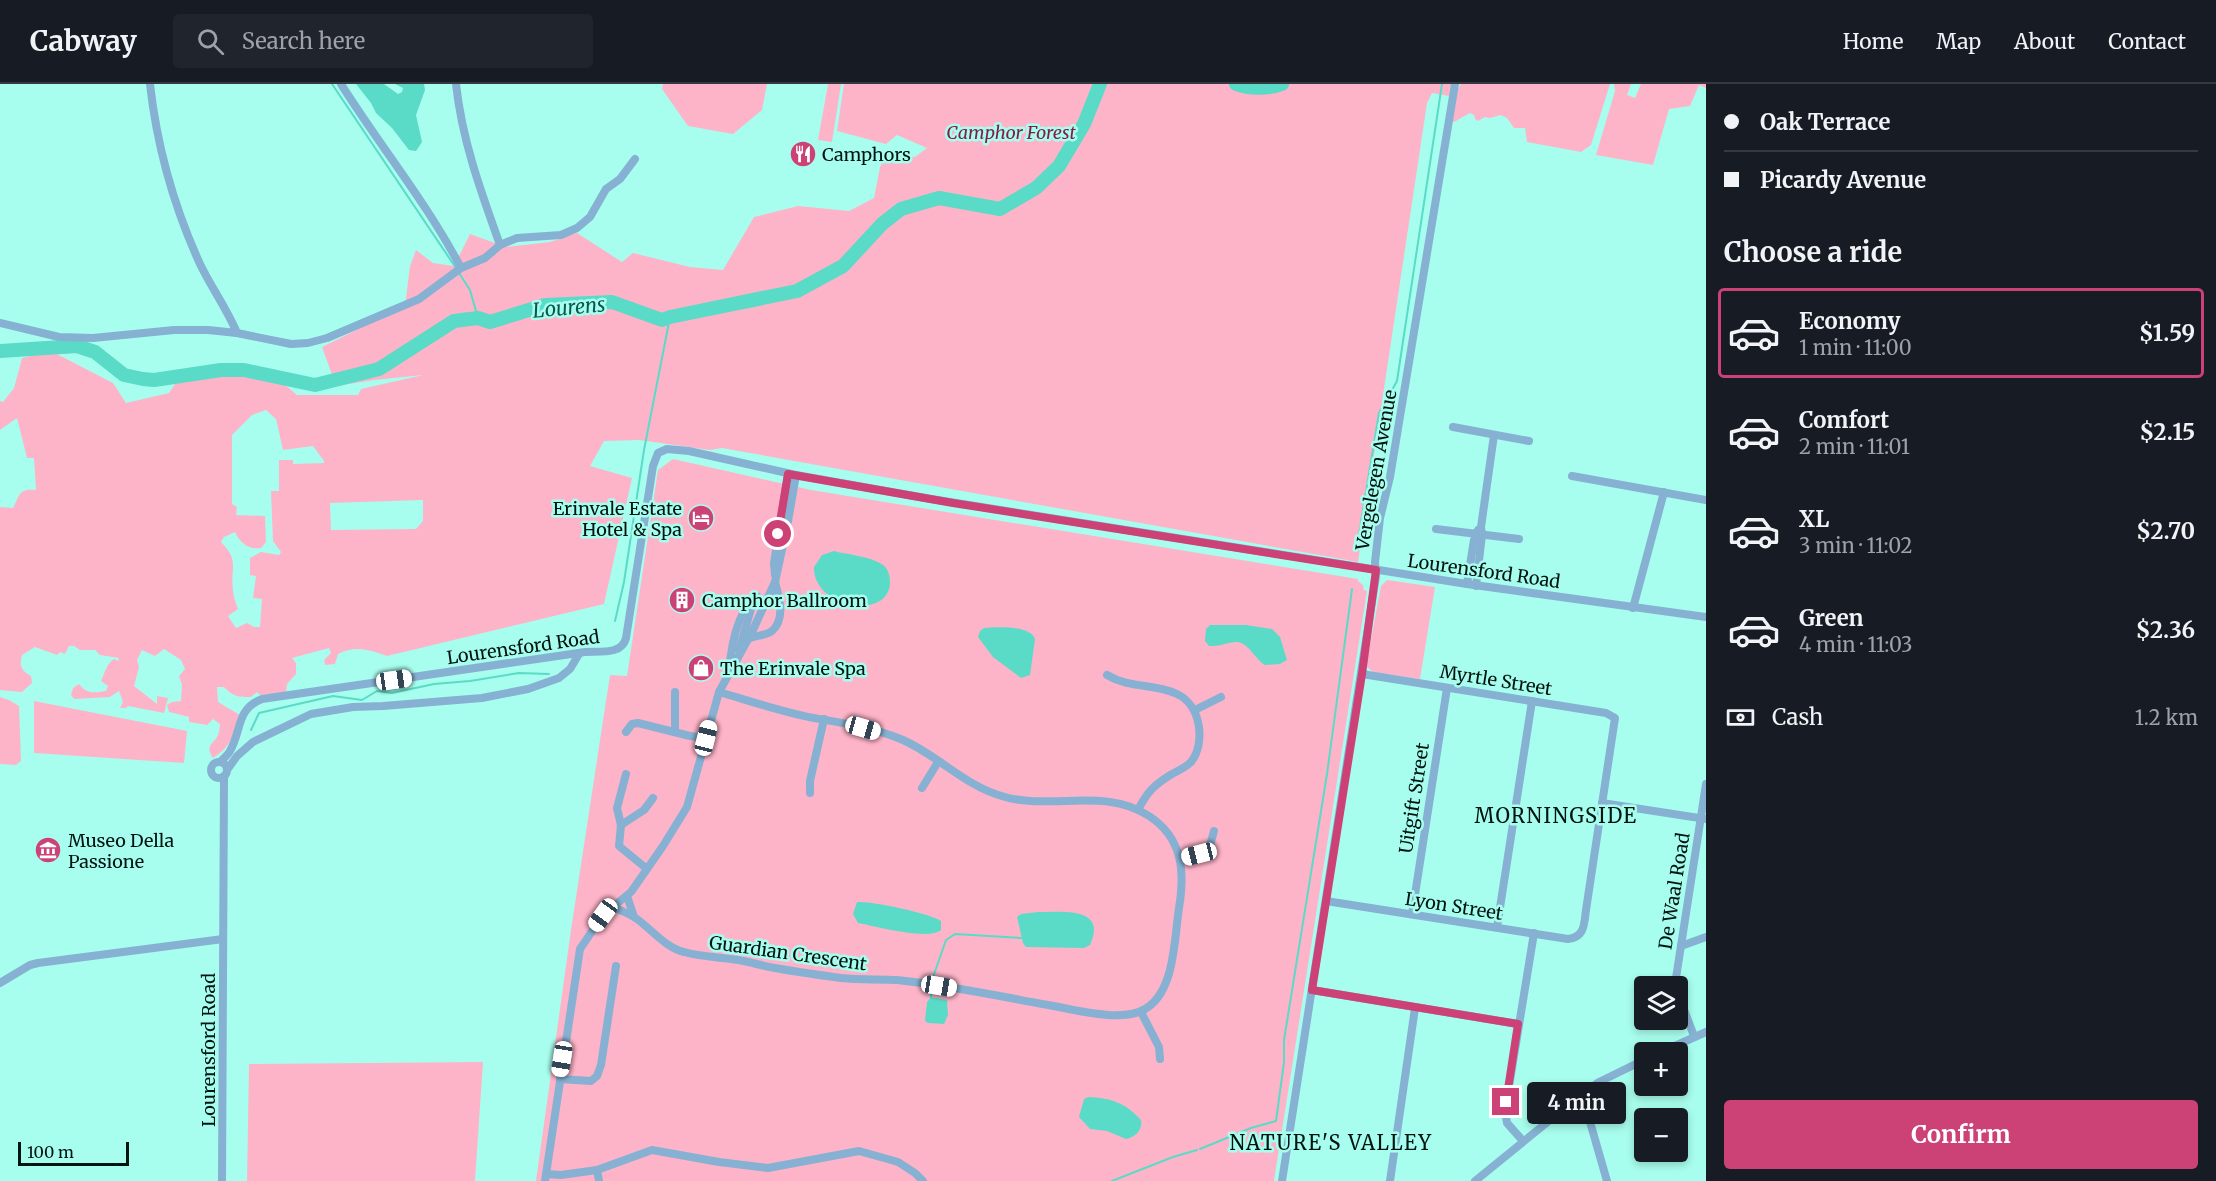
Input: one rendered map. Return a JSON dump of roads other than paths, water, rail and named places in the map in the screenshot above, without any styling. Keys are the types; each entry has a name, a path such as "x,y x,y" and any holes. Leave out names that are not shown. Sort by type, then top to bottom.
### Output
{"street":[{"path":"150,84 160,143 174,198 201,266 237,333"},
{"path":"341,84 364,122 442,232 461,268"},
{"path":"456,84 459,113 466,144 500,245"},
{"name":"Vergelegen Avenue","path":"1282,1181 1362,674 1376,570 1380,518 1390,477 1455,84"},
{"path":"0,323 59,337 103,337 174,330 208,330 237,333 291,344 308,343 327,338 418,298 461,268 485,258 500,245 517,238 561,235 577,228 590,217 601,195 620,179 634,159"},
{"path":"1454,427 1529,441"},
{"path":"1467,584 1479,532 1494,435"},
{"name":"Lourensford Road","path":"220,762 230,752 245,712 253,703 262,699 603,650 618,650 625,644 651,472 658,453 667,449 689,451 792,474 942,501 1476,586 1703,618"},
{"path":"792,474 788,527 774,583 748,639 719,692 687,807 627,896 612,906 580,949 546,1177 597,1170 652,1150 768,1168 859,1151 898,1162 910,1168 923,1181"},
{"path":"1572,476 1706,500"},
{"path":"1633,608 1664,492"},
{"path":"1436,529 1479,532 1519,539"},
{"path":"1476,586 1479,532"},
{"path":"729,675 737,628 748,605 774,583"},
{"path":"748,639 770,632 777,621 780,607 774,583"},
{"path":"738,657 747,617 758,597"},
{"path":"226,773 224,763 214,765 212,771 216,776 226,773 237,756 253,742 311,714 353,707 482,698 528,689 558,678 570,669 579,654"},
{"name":"Myrtle Street","path":"1362,674 1606,713 1615,718 1615,727 1602,803"},
{"path":"1107,675 1120,683 1165,689 1177,693 1190,702 1195,710 1199,726 1197,748 1193,759 1151,788 1138,810"},
{"name":"Uitgift Street","path":"1412,914 1447,688"},
{"path":"675,692 675,732"},
{"path":"719,692 773,708 843,723 903,740 986,790 1009,799 1039,802 1085,800 1121,805 1138,810 1154,819 1166,831 1180,859 1183,884 1168,981 1156,1001 1141,1012 1159,1047 1160,1059"},
{"path":"1195,710 1221,697"},
{"path":"1497,927 1532,701"},
{"path":"810,793 810,781 824,719"},
{"path":"626,732 632,724 638,723 706,738"},
{"path":"922,788 938,762"},
{"name":"Lourensford Road","path":"222,1181 226,773"},
{"path":"626,774 617,808 621,825 618,844 620,849 647,869"},
{"name":"De Waal Road","path":"1694,1036 1677,987 1681,946 1703,819 1706,784"},
{"path":"621,825 644,810 653,798"},
{"path":"1602,803 1703,819"},
{"name":"Lyon Street","path":"1326,901 1568,939 1578,937 1584,927 1602,803"},
{"path":"1180,859 1209,849 1214,831"},
{"path":"627,896 634,917"},
{"name":"Guardian Crescent","path":"612,906 634,917 673,948 687,953 842,978 894,980 939,986 1107,1014 1124,1016 1141,1012"},
{"path":"1523,1141 1508,1123 1504,1111 1534,933"},
{"path":"1681,946 1706,937"},
{"path":"0,982 38,963 224,939"},
{"path":"560,1079 591,1081 597,1076 601,1065 616,966"},
{"path":"1312,990 1518,1024"},
{"path":"1390,1181 1415,1008"},
{"path":"1682,1042 1706,1032"},
{"path":"1475,1181 1582,1094 1599,1082 1634,1065"},
{"path":"1582,1094 1607,1181"},
{"path":"597,1170 599,1181"}],"waterway":[{"path":"332,84 456,268"},
{"name":"Lourens","path":"0,351 77,346 95,352 124,375 143,379 154,380 221,370 244,370 315,385 379,369 454,321 478,318 490,322 545,305 612,302 662,320 797,291 843,266 882,224 901,209 939,198 1000,209 1036,188 1059,166 1084,124 1100,84"},
{"name":"Lourens","path":"1236,84 1259,88 1282,84"},
{"path":"1358,541 1379,413 1397,381 1442,84"},
{"path":"459,273 470,290 478,318"},
{"path":"615,621 624,582 644,450 670,317"},
{"path":"1200,1149 1251,1128 1276,1121 1284,1062 1284,1040 1327,774 1352,589"},
{"path":"251,730 259,713 333,696 362,700 377,691 392,693 434,684 519,673 549,674"},
{"path":"932,980 946,940 955,934 1022,938"},
{"path":"931,988 931,997"},
{"path":"1112,1181 1197,1150"}],"place":[{"name":"Camphors","path":"803,154"},
{"name":"Erinvale Estate Hotel & Spa","path":"701,518"},
{"name":"Camphor Ballroom","path":"682,600"},
{"name":"The Erinvale Spa","path":"701,668"},
{"name":"Museo Della Passione","path":"48,850"}],"district":[{"name":"MORNINGSIDE","path":"1556,815"},
{"name":"NATURE'S VALLEY","path":"1331,1142"}],"park label":[{"name":"Camphor Forest","path":"1011,132"}]}
